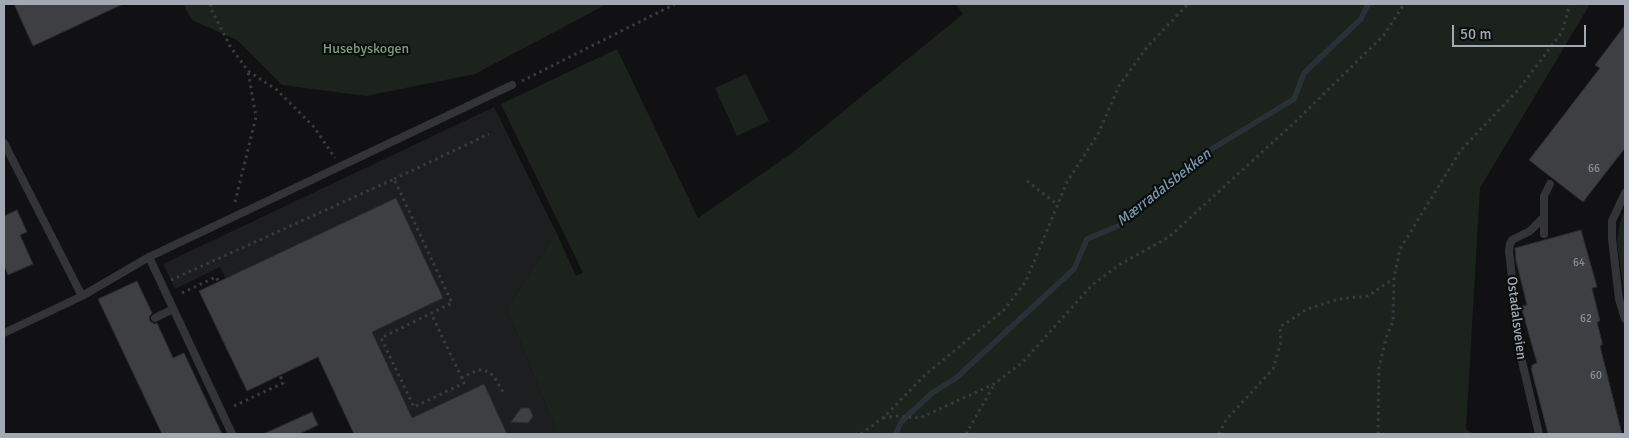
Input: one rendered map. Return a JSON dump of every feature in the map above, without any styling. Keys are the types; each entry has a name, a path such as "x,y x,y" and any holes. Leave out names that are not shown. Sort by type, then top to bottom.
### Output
{"lane":[{"path":"4,333 82,296 149,257 232,216 512,86"},
{"path":"4,143 82,296"},
{"path":"1544,234 1544,196 1550,184"},
{"path":"1625,193 1612,221 1612,239 1619,299 1625,319"},
{"name":"Ostadalsveien","path":"1539,434 1519,348 1509,251 1512,240 1530,231 1544,217"},
{"path":"149,257 232,434"},
{"path":"155,318 174,312"}],"path":[{"path":"211,4 210,7 230,46 248,71 277,90 314,126 341,167"},
{"path":"512,86 675,4"},
{"path":"861,434 883,418 926,374 1005,309 1026,281 1067,182 1098,134 1118,86 1147,47 1188,4"},
{"path":"883,418 897,416 920,418 994,384 1023,362 1092,285 1119,265 1169,237 1295,122 1384,35 1404,4"},
{"path":"1378,434 1379,368 1386,338 1393,321 1394,278 1400,249 1461,150 1519,89 1562,32 1570,4"},
{"path":"232,216 256,117 248,71"},
{"path":"162,284 489,134"},
{"path":"394,178 452,303 381,338 414,407 464,383 432,314"},
{"path":"1027,181 1058,205"},
{"path":"182,293 216,277 219,282"},
{"path":"1219,434 1226,420 1273,369 1281,342 1280,327 1307,309 1340,299 1368,296 1394,278"},
{"path":"462,378 478,370 484,370 493,375 503,392"},
{"path":"234,406 283,383 280,375"},
{"path":"966,434 994,384"}],"shaded area":[{"path":"494,107 556,232 507,309 558,434 507,434 484,385 412,419 226,279 220,267 175,289 163,264"}],"green space":[{"name":"Husebyskogen","path":"183,4 607,4 475,74 366,96 282,85 237,40 192,20"},
{"path":"956,4 1590,4 1480,188 1466,429 1473,434 558,434 507,309 556,232 576,276 583,273 501,104 617,49 698,218 792,153 963,14"},
{"path":"746,74 769,121 737,136 715,88"},
{"path":"1625,209 1625,298 1617,243 1620,223"}],"building":[{"path":"14,4 123,4 33,46"},
{"path":"1625,25 1625,148 1583,202 1529,160 1600,68 1595,65"},
{"path":"396,198 443,298 372,332 412,418 484,384 507,434 354,434 318,357 247,391 199,291"},
{"path":"17,210 27,232 20,235 33,264 8,275 4,265 4,216"},
{"path":"1581,230 1597,287 1592,288 1600,321 1597,322 1602,342 1600,346 1622,434 1548,434 1531,368 1532,365 1537,363 1522,310 1522,306 1527,305 1516,261 1515,248"},
{"path":"137,281 152,313 149,317 150,321 154,324 157,323 173,358 184,353 222,434 162,434 98,299"},
{"path":"521,408 529,408 533,416 528,423 511,422"},
{"path":"312,412 318,425 299,434 263,434"}],"waterway":[{"name":"Mærradalsbekken","path":"896,434 901,422 932,393 956,378 1074,269 1087,239 1123,224 1197,158 1294,99 1304,73 1361,19 1368,4"}]}
